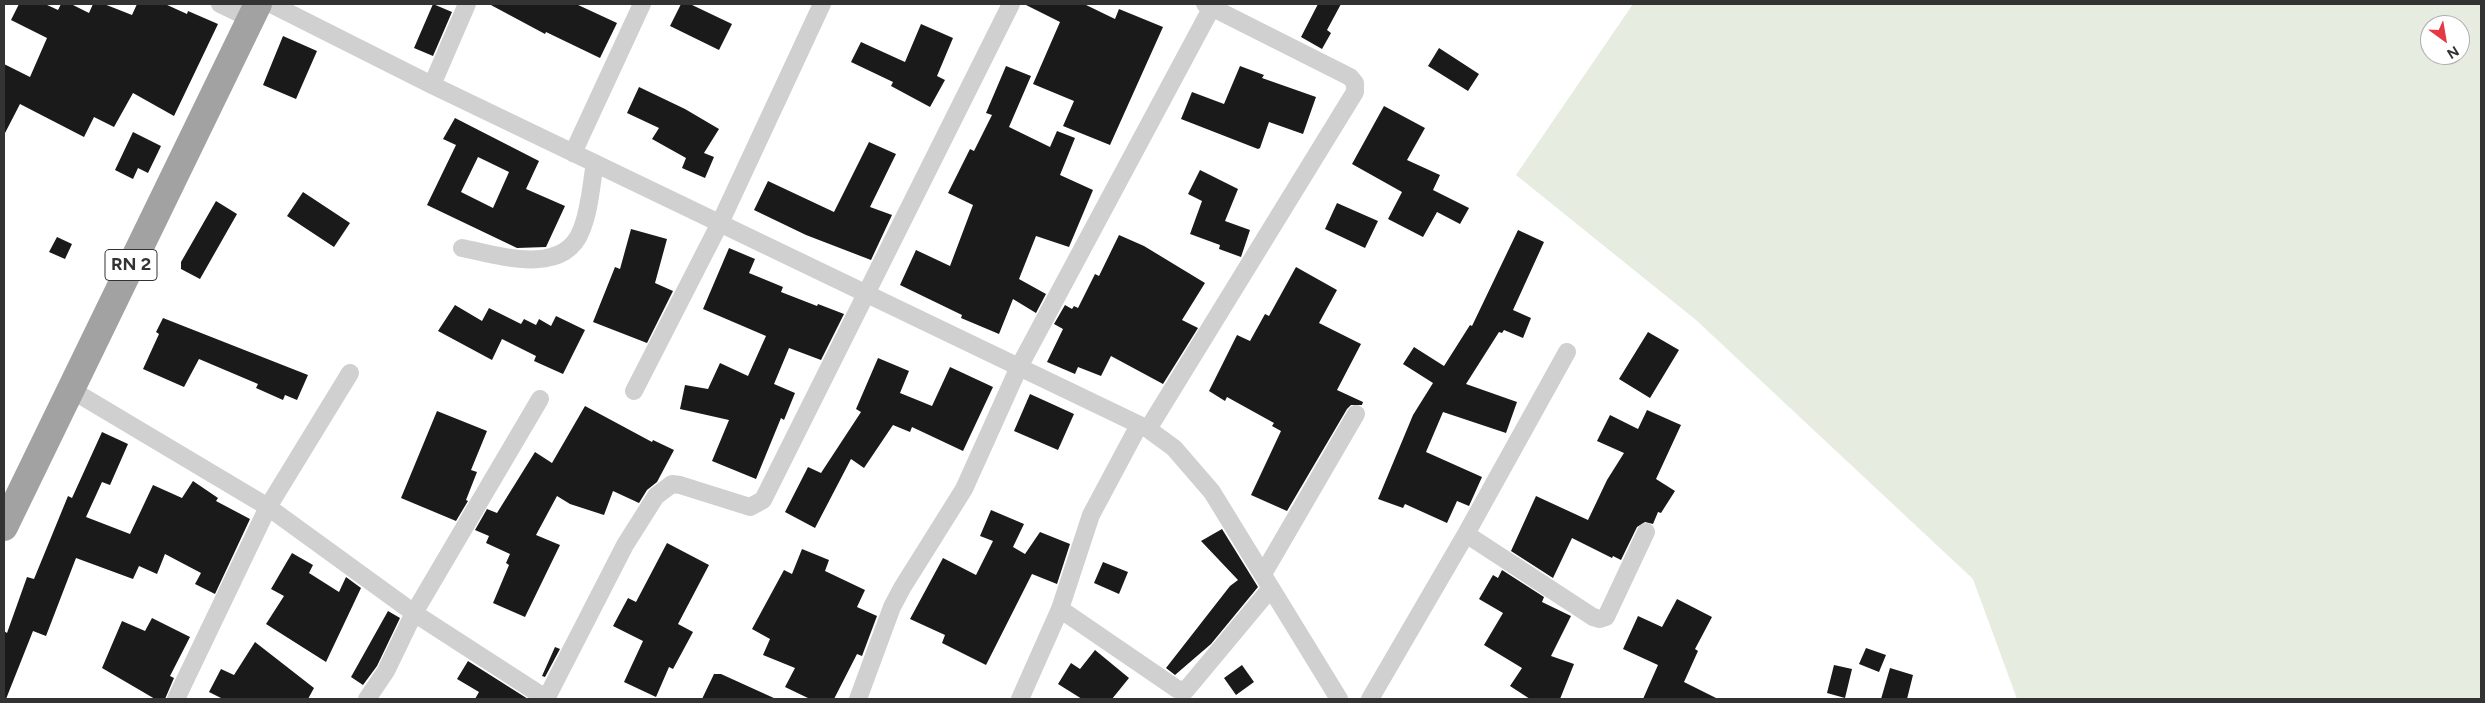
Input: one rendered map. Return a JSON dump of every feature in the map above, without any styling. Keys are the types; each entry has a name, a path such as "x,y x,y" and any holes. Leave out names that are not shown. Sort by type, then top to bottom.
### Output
{"highway":[{"name":"RN 2","path":"4,527 70,389 260,9"}],"street":[{"path":"220,4 260,9 432,85 1143,427 1174,448 1206,486 1236,528 1339,699"},
{"path":"432,85 467,4"},
{"path":"573,153 642,4"},
{"path":"634,391 720,223 822,4"},
{"path":"70,389 268,507 414,613 546,699 607,579 656,496 672,484 750,507 763,500 1010,4"},
{"path":"858,699 892,606 964,489 1019,367 1208,6 1350,77 1355,83 1355,92 1143,427 1091,515 1060,609 1020,699"},
{"path":"462,248 526,261 551,258 565,250 581,233 594,163"},
{"path":"1370,699 1466,534 1567,352"},
{"path":"176,699 268,507 350,372"},
{"path":"367,699 386,671 414,613 540,399"},
{"path":"1060,609 1177,688 1186,690 1267,581 1356,414"},
{"path":"1466,534 1593,617 1600,619 1606,616 1646,532"}],"shaded area":[{"path":"1633,4 2481,4 2481,699 2017,699 1973,579 1696,320 1516,175"}],"building":[{"path":"19,4 45,4 58,10 61,4 71,4 89,13 93,4 104,4 132,15 137,4 165,4 187,14 188,11 218,24 174,116 133,93 114,127 94,117 84,137 20,104 4,135 4,64 30,77 47,38 11,20"},
{"path":"433,4 452,12 433,56 414,48"},
{"path":"489,4 576,4 617,23 600,58 546,32 545,34"},
{"path":"681,4 690,4 732,24 719,50 670,26"},
{"path":"1024,4 1084,4 1115,19 1119,9 1163,27 1110,145 1063,126 1074,101 1033,84 1060,22"},
{"path":"1318,4 1341,4 1327,30 1331,33 1322,49 1301,37"},
{"path":"921,24 953,38 937,76 945,80 930,107 891,86 893,82 851,62 861,42 905,62"},
{"path":"283,36 317,51 296,99 263,85"},
{"path":"1439,48 1479,74 1468,91 1428,66"},
{"path":"1006,66 1031,76 1009,127 1050,147 1057,131 1075,138 1060,175 1093,190 1069,247 1036,236 1019,279 1046,294 1036,313 1013,299 999,334 961,318 962,315 900,285 916,250 950,266 973,205 948,193 970,149 974,151 992,115 986,113"},
{"path":"1240,66 1264,75 1262,78 1316,97 1303,134 1269,122 1258,149 1181,119 1192,92 1224,104"},
{"path":"639,87 685,109 719,129 704,153 714,157 705,178 682,168 686,158 652,139 659,128 627,113"},
{"path":"1384,106 1425,128 1407,160 1440,175 1433,190 1469,208 1460,224 1437,212 1423,237 1388,219 1402,192 1352,164"},
{"path":"455,118 539,161 526,189 565,206 546,247 517,248 427,205 456,145 443,139","holes":["478,157 509,172 493,208 461,192"]},
{"path":"133,132 161,146 148,173 138,168 133,179 115,170"},
{"path":"869,142 896,154 870,207 892,215 871,260 806,235 754,210 768,181 834,212"},
{"path":"1200,170 1238,189 1225,221 1250,230 1241,257 1219,249 1220,245 1190,234 1202,201 1188,194"},
{"path":"303,192 350,223 334,247 287,216"},
{"path":"216,201 237,214 200,279 181,269 181,262"},
{"path":"1337,203 1378,221 1365,248 1325,229"},
{"path":"631,229 667,239 655,283 673,291 647,343 593,322 615,267 620,269"},
{"path":"1518,230 1544,242 1513,310 1531,318 1523,338 1504,330 1502,333 1499,332 1466,384 1517,402 1506,433 1443,412 1426,452 1482,477 1469,506 1457,501 1447,523 1405,504 1403,508 1378,499 1413,415 1433,383 1403,364 1414,347 1444,366 1470,325 1472,326"},
{"path":"1119,235 1144,246 1205,283 1182,320 1198,328 1163,384 1111,356 1101,376 1078,367 1075,374 1047,362 1063,329 1054,324 1065,305 1072,309 1074,306 1078,308 1095,274 1099,276"},
{"path":"57,237 72,244 65,259 49,252"},
{"path":"729,248 755,259 749,273 783,287 781,292 844,314 821,360 789,348 774,384 795,393 784,420 781,418 756,479 712,461 729,420 680,409 685,385 708,389 720,363 748,376 766,336 703,309"},
{"path":"1296,267 1337,290 1319,323 1361,344 1337,390 1363,402 1362,405 1351,405 1347,409 1287,511 1251,495 1281,431 1272,426 1274,423 1227,397 1225,401 1209,391 1237,335 1250,341 1265,314 1269,316"},
{"path":"455,305 482,321 489,308 521,324 524,319 536,325 539,319 551,326 556,316 585,330 563,374 534,361 536,356 502,339 492,360 438,331"},
{"path":"163,318 308,375 297,400 285,395 283,400 256,388 258,384 199,359 184,387 143,369 159,334 156,332"},
{"path":"1648,332 1679,350 1650,398 1619,379"},
{"path":"878,358 909,371 900,393 932,406 950,367 993,387 963,451 912,427 910,432 893,425 864,468 851,459 815,528 785,512 808,467 821,473 861,412 856,409"},
{"path":"1030,394 1074,414 1058,450 1014,431"},
{"path":"585,406 652,442 653,440 674,450 657,482 647,490 639,503 613,491 604,515 570,504 557,496 536,535 560,545 525,617 493,603 509,565 506,563 510,554 486,543 489,536 475,530 487,509 497,513 535,452 552,463"},
{"path":"1647,410 1681,425 1656,479 1675,491 1661,513 1658,512 1653,524 1645,522 1637,527 1621,560 1613,556 1612,558 1572,538 1553,578 1511,551 1536,496 1588,520 1607,480 1624,453 1597,441 1610,415 1638,429"},
{"path":"437,411 487,431 471,470 477,472 466,500 468,501 456,521 401,498"},
{"path":"102,432 128,444 110,485 102,482 86,517 130,534 153,485 182,498 193,481 218,498 216,501 250,519 215,594 195,584 201,573 165,554 157,574 139,566 133,579 76,558 46,636 33,631 6,699 4,699 4,631 7,633 27,577 34,579 68,496 72,498"},
{"path":"991,510 1024,524 1013,547 1025,554 1040,532 1070,544 1057,584 1032,574 986,665 942,643 945,635 910,619 943,558 976,575 993,541 980,536"},
{"path":"1222,529 1258,587 1211,644 1175,675 1166,668 1230,586 1238,580 1201,541"},
{"path":"667,543 709,565 678,624 693,632 673,669 669,667 656,697 624,682 643,641 613,626 628,598 636,602"},
{"path":"802,549 829,560 825,571 865,590 857,607 877,616 862,656 857,654 834,699 810,699 785,687 795,668 763,655 770,639 752,629 784,570 792,574"},
{"path":"292,553 313,565 309,573 339,592 346,577 361,588 326,662 266,624 284,596 271,589"},
{"path":"1103,562 1128,572 1119,594 1094,583"},
{"path":"1502,570 1544,597 1542,602 1571,616 1551,656 1574,664 1560,699 1530,699 1510,686 1522,668 1484,645 1503,613 1479,599 1493,575 1498,578"},
{"path":"1677,599 1712,617 1695,649 1698,651 1684,682 1718,699 1643,699 1658,665 1623,649 1638,616 1662,627"},
{"path":"388,611 400,618 377,666 363,685 351,677"},
{"path":"152,618 190,637 170,676 174,678 165,699 155,699 102,668 122,621 145,631"},
{"path":"255,642 314,688 308,699 223,699 209,692 221,669 234,675"},
{"path":"555,647 560,649 545,677 542,676"},
{"path":"1866,648 1886,655 1879,672 1859,664"},
{"path":"1095,650 1129,678 1112,699 1082,699 1058,684 1071,663 1080,669"},
{"path":"468,661 528,699 475,699 479,692 457,679"},
{"path":"1242,665 1254,682 1236,695 1224,678"},
{"path":"1834,665 1852,669 1845,698 1827,693"},
{"path":"1890,668 1913,675 1907,699 1881,699"},
{"path":"714,674 721,674 776,699 702,699"}]}
